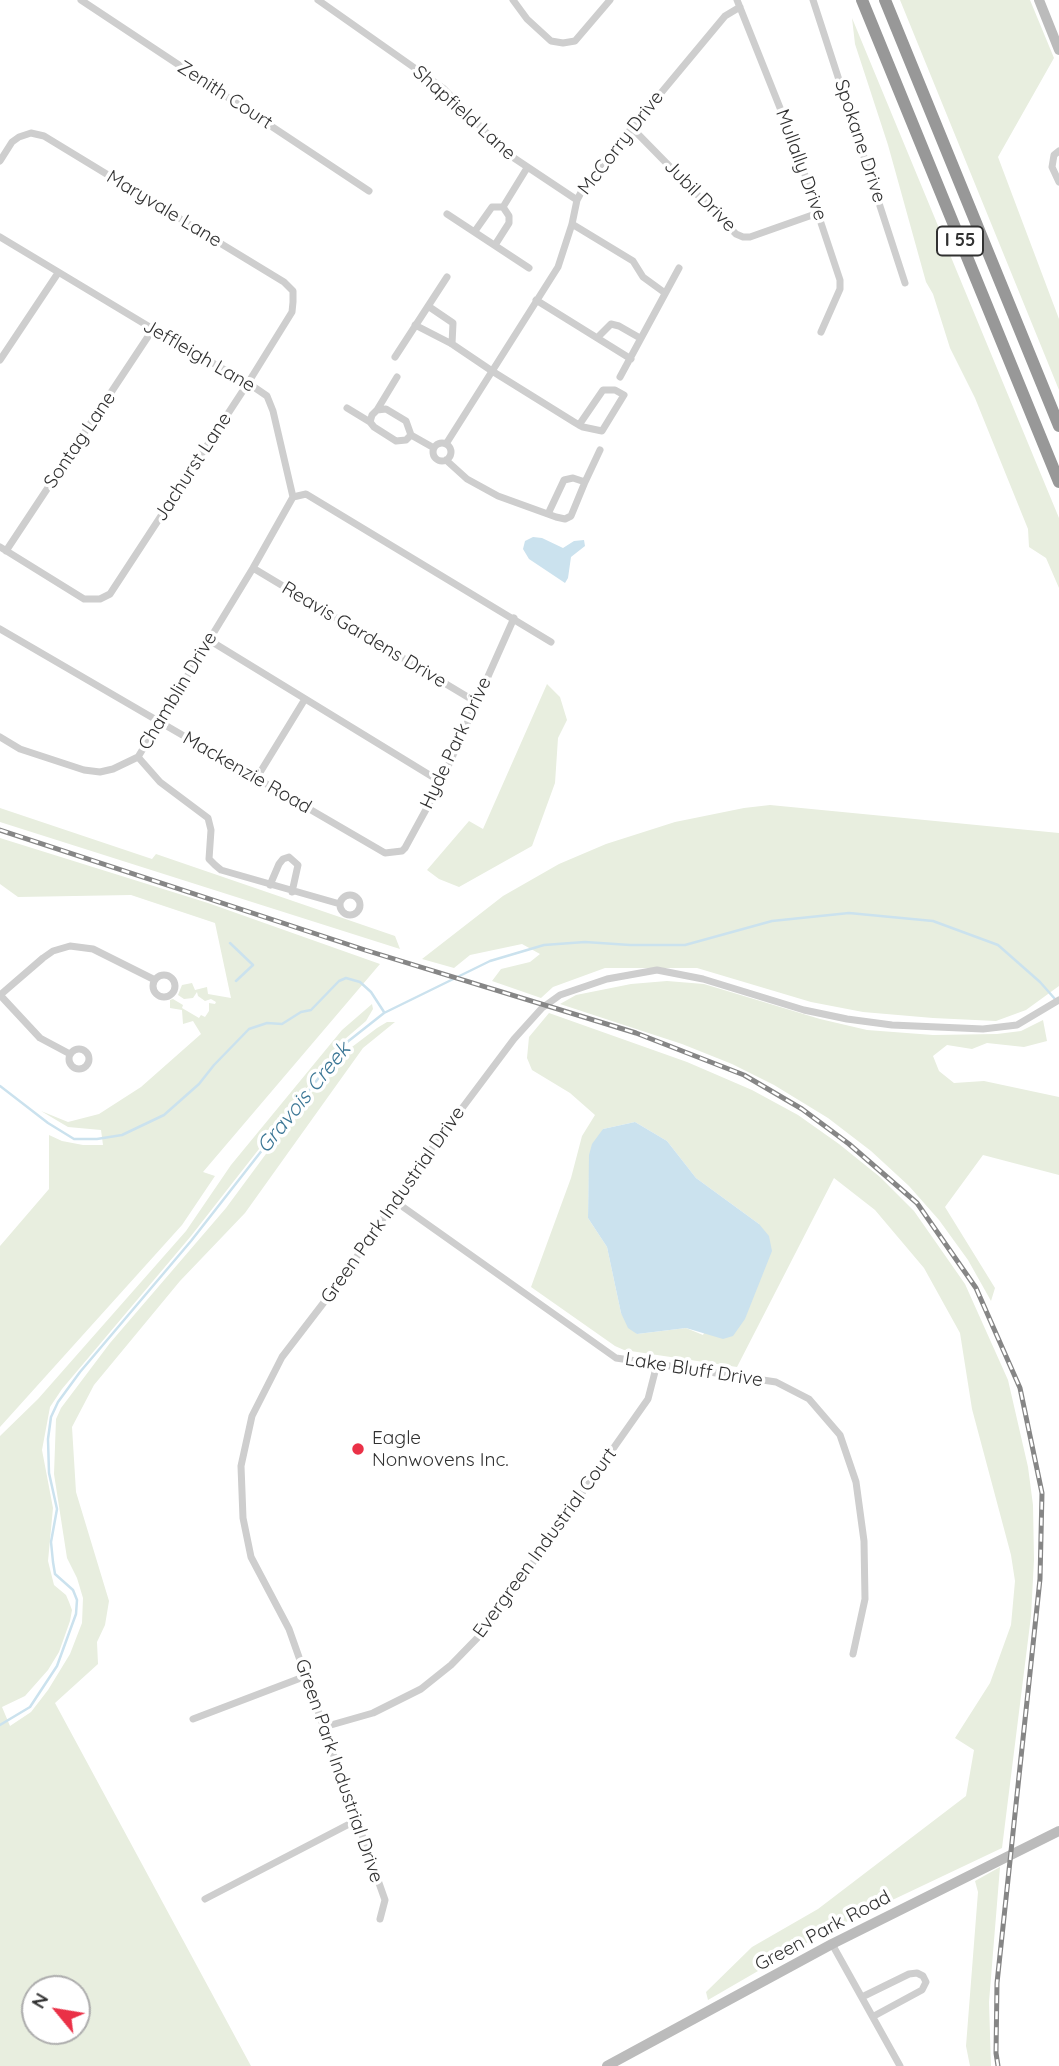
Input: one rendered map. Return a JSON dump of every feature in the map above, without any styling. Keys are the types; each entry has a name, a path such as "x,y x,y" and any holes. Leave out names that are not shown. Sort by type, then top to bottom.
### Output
{"highway":[{"name":"I 55","path":"862,0 1059,482"},
{"name":"I 55","path":"885,0 1059,426"}],"street":[{"name":"Zenith Court","path":"81,0 369,191"},
{"name":"Shapfield Lane","path":"318,0 443,89 506,152 577,200"},
{"path":"513,0 527,19 551,41 563,43 575,41 610,0"},
{"name":"Spokane Drive","path":"813,0 905,283"},
{"path":"1039,0 1059,50"},
{"name":"McCorry Drive","path":"446,444 558,267 577,200 586,183 725,16 739,3"},
{"name":"Mullally Drive","path":"739,3 796,148 840,280 840,289 821,332"},
{"name":"Jubil Drive","path":"631,127 736,234 750,237 818,213"},
{"name":"Maryvale Lane","path":"0,161 12,142 31,133 44,136 284,282 293,291"},
{"path":"1059,151 1054,155 1052,167 1059,180"},
{"path":"503,207 527,168"},
{"path":"475,231 492,207 503,207"},
{"path":"495,245 509,223 509,216 503,207"},
{"path":"447,214 529,268"},
{"path":"572,225 632,261 643,277 665,293"},
{"name":"Jeffleigh Lane","path":"0,237 248,383 267,397 273,411 293,497"},
{"path":"620,377 679,268"},
{"path":"0,360 58,273"},
{"path":"395,357 447,276"},
{"name":"Jachurst Lane","path":"3,549 84,599 100,599 110,594 292,312 293,291"},
{"path":"536,300 631,359"},
{"path":"428,306 453,324 452,344"},
{"path":"598,338 611,324 640,338"},
{"path":"415,325 452,344 579,425 603,431 624,395 615,390 603,390 579,425"},
{"name":"Sontag Lane","path":"3,549 153,329"},
{"path":"370,422 397,377"},
{"path":"347,408 396,441 406,440 411,435"},
{"path":"377,410 386,409 406,421 411,435 434,448"},
{"path":"446,460 451,451 446,444 438,444 433,454 436,459 446,460 467,480 498,496 565,519 571,516 600,450"},
{"path":"548,514 564,480 573,478 586,482"},
{"path":"293,497 306,494 551,642"},
{"name":"Chamblin Drive","path":"0,737 20,748 84,770 100,772 113,769 138,757 293,497"},
{"name":"Reavis Gardens Drive","path":"253,568 476,702"},
{"name":"Hyde Park Drive","path":"385,853 402,851 405,848 441,782 514,618"},
{"name":"Mackenzie Road","path":"0,629 385,853"},
{"path":"209,640 441,782"},
{"path":"256,779 305,699"},
{"path":"138,757 160,782 208,818 211,830 209,859 215,865 222,870 292,892 340,904"},
{"path":"270,885 279,864 283,859 289,858 298,865 292,892"},
{"path":"69,1054 40,1038 0,995 43,958 53,951 69,946 93,949 155,980"},
{"name":"Green Park Industrial Drive","path":"380,1919 385,1900 306,1676 289,1629 251,1557 243,1518 241,1466 253,1416 276,1367 427,1155 488,1073 542,1008 560,995 607,979 657,970 703,979 804,1010 847,1019 892,1025 994,1030 1017,1025 1059,1000"},
{"name":"Lake Bluff Drive","path":"396,1202 616,1358 775,1382 809,1399 840,1434 856,1482 864,1541 865,1599 853,1654"},
{"name":"Evergreen Industrial Court","path":"324,1727 373,1713 421,1689 451,1665 486,1628 648,1399 657,1364"},
{"path":"193,1719 306,1676"},
{"path":"205,1899 357,1820"},
{"name":"Green Park Road","path":"607,2066 832,1944 1059,1831"},
{"path":"832,1944 874,2015 900,2066"},
{"path":"862,1997 909,1974 917,1973 923,1976 926,1982 922,1990 874,2015"}],"green space":[{"path":"900,0 1030,0 1054,58 998,157 1059,319 1059,390"},
{"path":"852,18 1059,518 1059,588 1046,558 1029,547 1028,529 975,398 950,348 933,294 926,282 888,145 855,44"},
{"path":"547,684 560,697 567,720 558,738 555,783 532,846 459,887 439,879 427,870 469,821 483,829"},
{"path":"770,805 1059,833 1059,986 1026,1010 996,1021 863,1012 811,1002 697,968 605,968 553,987 541,998 492,981 501,969 530,962 540,954 522,944 470,955 454,968 422,959 503,896 559,864 606,844 675,822"},
{"path":"0,808 152,859 156,854 395,936 400,949 0,822"},
{"path":"0,838 208,903 380,964 203,1172 215,1176 182,1225 0,1427 0,1246 49,1189 49,1135 83,1145 103,1145 101,1130 68,1127 41,1111 68,1122 99,1114 141,1087 201,1034 193,1021 183,1024 182,1010 170,1008 170,1000 183,1005 182,1008 199,1018 201,1015 205,1017 209,1011 209,1003 216,1002 211,999 205,1001 197,992 193,998 184,999 178,995 182,985 192,983 195,990 207,987 208,994 231,998 215,923 131,895 18,897 0,884"},
{"path":"667,981 704,984 820,1019 867,1030 933,1035 997,1034 1021,1031 1043,1020 1047,1041 1024,1047 987,1043 972,1049 947,1045 933,1056 939,1071 954,1083 984,1081 1059,1097 1059,1175 983,1155 945,1207 995,1288 991,1301 968,1260 939,1220 909,1186 871,1151 828,1118 774,1085 732,1064 682,1044 560,1004 576,995 631,984"},
{"path":"372,1004 373,1009 366,1021 345,1039 191,1236 62,1389 50,1407 42,1450 53,1508 48,1561 54,1585 66,1595 72,1610 59,1652 48,1670 25,1696 2,1707 10,1726 31,1712 70,1654 82,1623 83,1598 67,1558 54,1474 56,1419 61,1408 110,1343 226,1208 308,1097 348,1050 387,1022 395,1022 363,1048 245,1213 180,1281 94,1385 72,1427 76,1492 109,1601 105,1625 97,1642 98,1664 55,1703 251,2066 0,2066 0,1436 38,1399 186,1231 231,1165 342,1030"},
{"path":"549,1013 687,1062 752,1090 798,1115 880,1177 914,1211 965,1284 1008,1380 1028,1467 1033,1505 1031,1616 1002,1848 827,1931 708,2000 706,1992 752,1947 818,1909 966,1796 974,1750 955,1738 990,1683 1011,1625 1015,1581 1011,1555 972,1409 960,1333 924,1268 875,1210 834,1178 737,1367 624,1350 531,1287 571,1178 582,1136 595,1115 570,1093 532,1070 527,1058 529,1037","holes":["635,1122 667,1141 696,1178 759,1224 703,1335 686,1328 637,1334 621,1313 607,1247 588,1218 589,1172 603,1129"]},
{"path":"1000,1867 989,2002 991,2066 970,2066 966,2046 978,1892 975,1881"}],"water":[{"path":"533,537 542,538 563,548 574,541 584,540 585,546 571,557 565,583 529,559 523,549 525,541"},
{"path":"635,1122 667,1141 696,1178 759,1224 769,1236 772,1251 745,1319 733,1336 723,1339 686,1328 637,1334 628,1328 621,1313 607,1247 588,1218 589,1155 592,1144 603,1129"}],"waterway":[{"name":"Gravois Creek","path":"0,1725 30,1707 57,1666 76,1614 77,1600 73,1590 55,1574 51,1542 57,1509 49,1473 48,1439 51,1417 58,1402 80,1372 191,1241 346,1043 384,1013 490,961 544,945 585,942 685,945 772,921 849,913 933,921 998,945 1055,999"},
{"path":"230,943 253,965 236,981"},
{"path":"0,1086 48,1123 74,1139 122,1135 164,1115 199,1084 249,1029 267,1023 282,1024 301,1012 311,1010 339,981 346,978 360,982 371,992 384,1012"}],"railway":[{"path":"0,830 365,950 636,1033 744,1075 802,1109 849,1144 917,1203 976,1288 1020,1388 1042,1493 1040,1579 997,1983 998,2066"}],"place":[{"name":"Eagle Nonwovens Inc.","path":"358,1449"}]}
